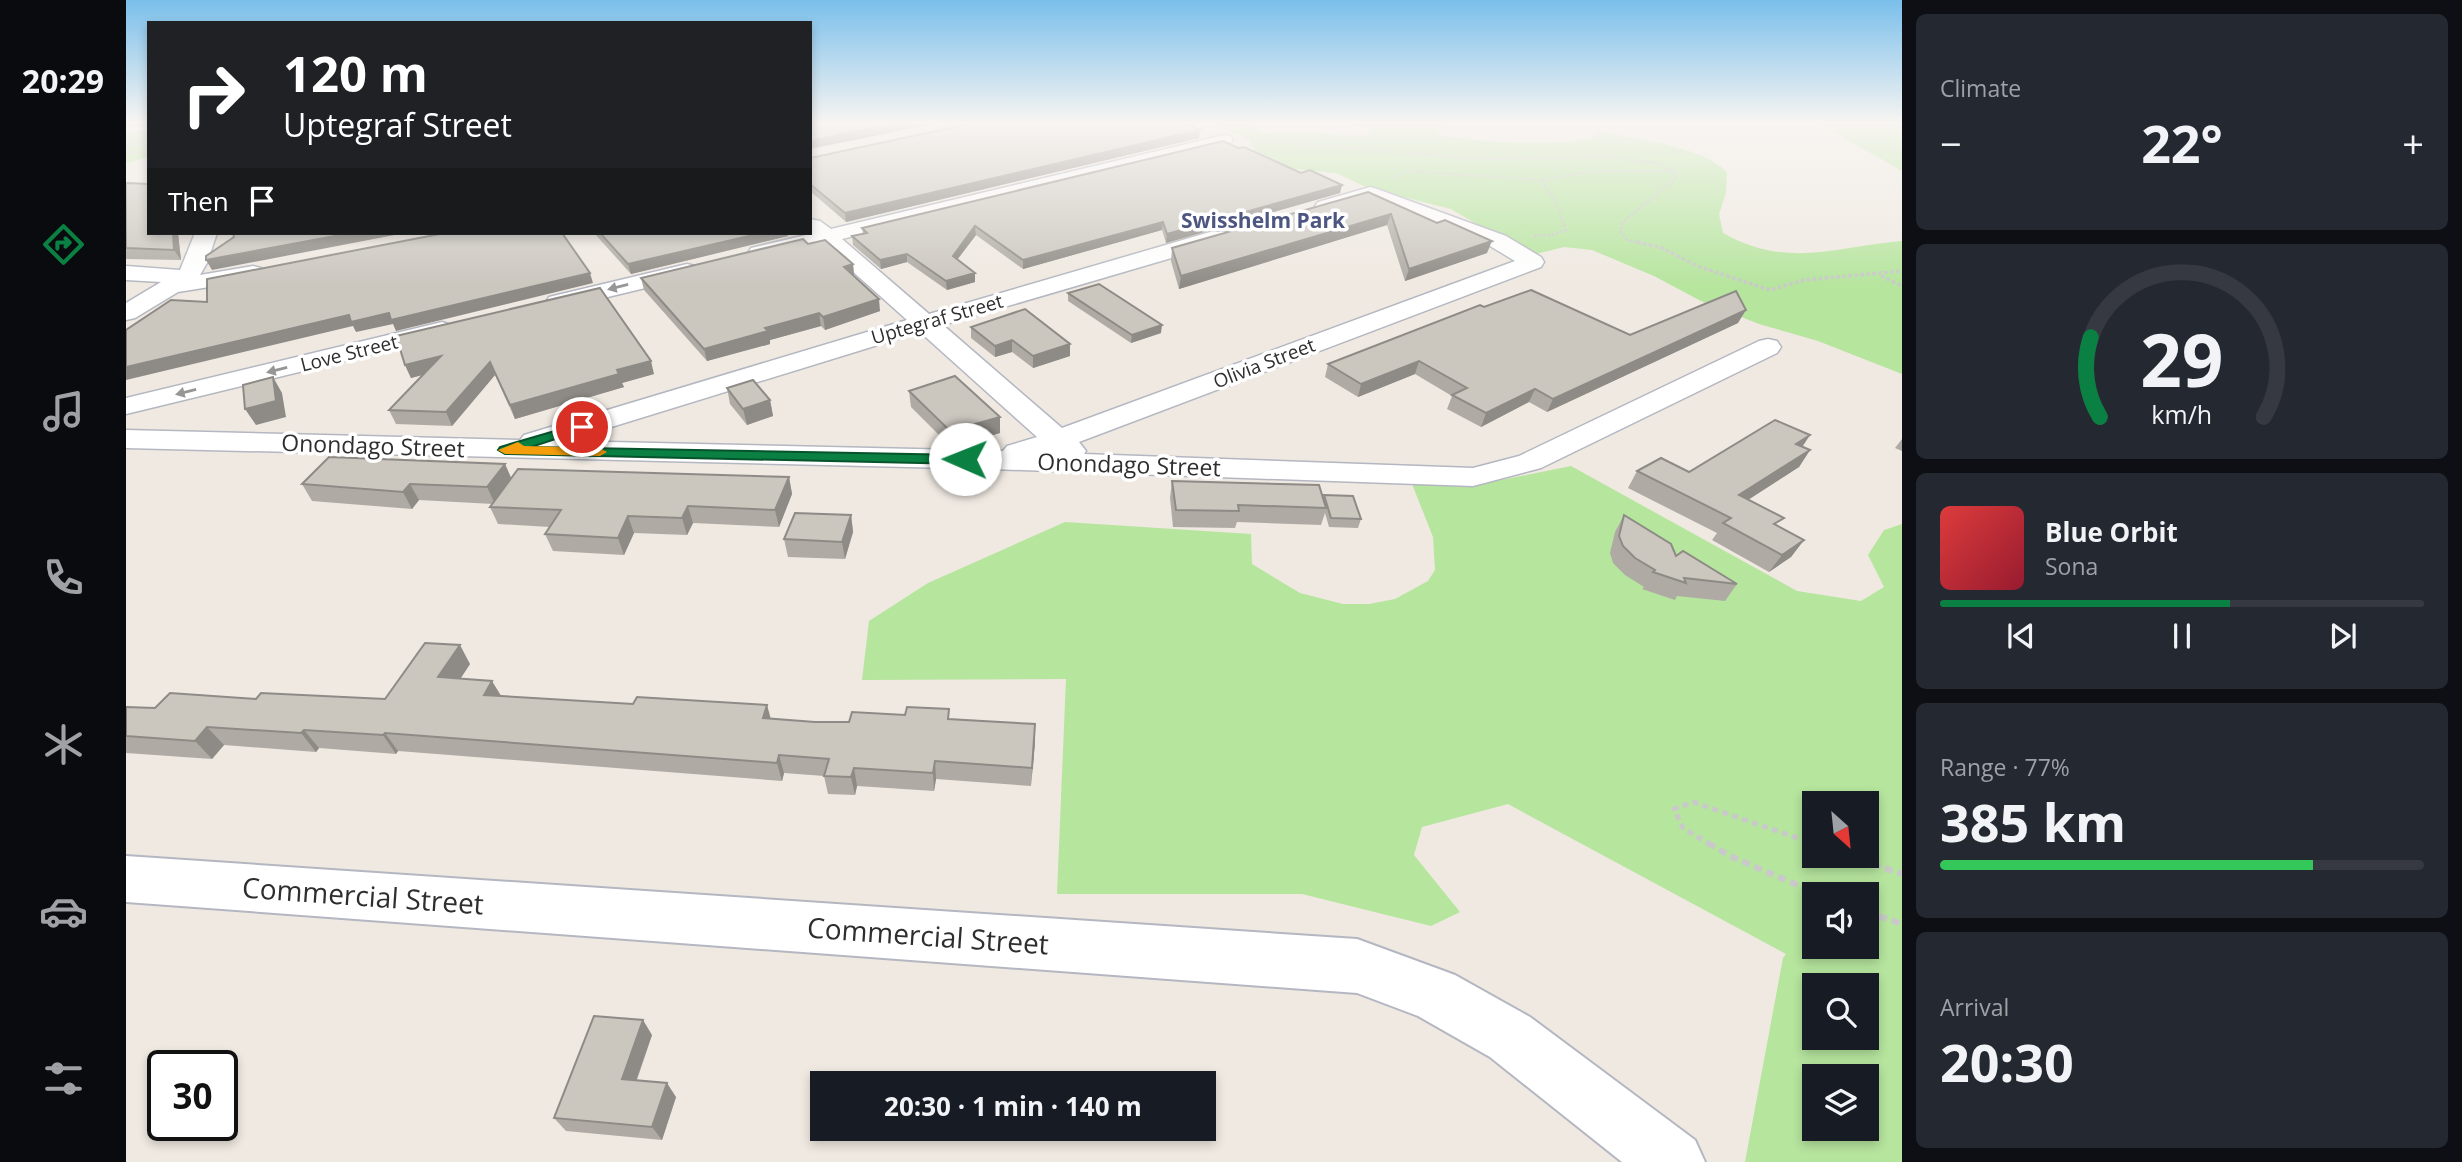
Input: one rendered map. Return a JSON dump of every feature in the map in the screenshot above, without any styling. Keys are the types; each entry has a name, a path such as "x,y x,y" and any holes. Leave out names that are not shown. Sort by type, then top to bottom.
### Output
{"main road":[{"name":"Commercial Street","path":"126,880 1357,965 1435,995 1510,1037 1673,1162"}],"street":[{"path":"819,230 1061,176"},
{"path":"1307,211 1375,194"},
{"name":"Olivia Street","path":"992,460 1058,440 1533,262 1498,241 1375,194"},
{"path":"819,230 1087,464"},
{"name":"Uptegraf Street","path":"505,450 1242,230"},
{"path":"126,313 180,281 196,263 204,235"},
{"path":"738,258 805,235"},
{"path":"538,307 711,265"},
{"path":"126,273 180,281 276,268"},
{"name":"Love Street","path":"126,407 458,326"},
{"name":"Onondago Street","path":"126,439 992,460 1473,477 1530,462 1768,347"}],"path":[{"path":"1375,194 1388,192 1390,179 1396,176"},
{"path":"1485,176 1541,180 1564,176"},
{"path":"1676,176 1670,185 1657,192 1623,222 1620,230 1627,240 1662,248 1697,266 1770,290 1804,280 1902,271"},
{"path":"1527,236 1552,235 1566,229 1561,222 1555,200 1541,180"},
{"path":"1881,276 1902,286"},
{"path":"1802,840 1693,802 1674,808 1683,828 1730,856 1802,887"},
{"path":"1880,867 1902,874"},
{"path":"1879,916 1902,924"}],"green space":[{"path":"1343,176 1727,176 1726,193 1719,214 1723,233 1746,244 1768,250 1811,253 1902,241 1902,374 1818,341 1759,324 1701,301 1654,276 1592,250 1564,247 1536,254 1451,209 1368,188"},
{"path":"1571,466 1797,591 1861,601 1884,587 1868,555 1884,530 1902,524 1902,1162 1745,1162 1783,958 1786,954 1508,804 1422,827 1414,855 1460,912 1431,926 1302,894 1057,894 1066,679 862,680 869,621 928,583 1065,522 1251,534 1252,564 1300,593 1343,604 1369,604 1395,599 1428,581 1435,570 1433,537 1412,484 1476,485"}],"building":[{"path":"812,176 1002,176 845,213 812,186"},
{"path":"1077,176 1323,176 1342,185 1167,234 1163,222 1023,260 975,226 953,256 975,273 946,281 907,254 880,260 852,236 867,233 862,228"},
{"path":"126,183 147,184 147,235 173,235 174,250 126,248"},
{"path":"1368,192 1437,223 1445,220 1492,241 1409,269 1391,214 1181,276 1172,248"},
{"path":"340,235 206,260 206,256 234,237"},
{"path":"435,235 563,235 590,273 391,320 389,313 351,322 349,315 126,367 126,330 171,300 207,302 207,279"},
{"path":"602,235 753,235 628,264"},
{"path":"803,239 808,244 825,240 853,264 844,267 879,299 823,317 819,313 765,328 768,331 704,349 641,278"},
{"path":"1099,284 1162,325 1132,335 1068,293"},
{"path":"600,288 651,361 617,370 619,374 510,405 490,362 446,412 389,410 441,356 405,365 396,336"},
{"path":"1531,290 1630,335 1736,291 1746,310 1553,399 1535,389 1486,413 1452,395 1467,388 1419,361 1361,384 1328,364 1480,305 1484,307"},
{"path":"1025,309 1070,344 1033,356 1012,340 995,346 971,327"},
{"path":"955,376 1000,417 950,431 909,391"},
{"path":"273,377 276,401 245,409 243,385"},
{"path":"753,380 770,400 743,409 727,388"},
{"path":"1775,420 1810,435 1796,444 1810,450 1739,495 1784,518 1774,524 1804,540 1782,555 1723,523 1731,518 1637,471 1661,458 1689,472"},
{"path":"329,457 505,464 487,487 410,484 403,492 302,484"},
{"path":"518,469 789,477 775,510 688,506 682,518 628,516 618,538 545,534 561,510 490,507"},
{"path":"1172,481 1319,485 1326,508 1238,505 1239,511 1176,510"},
{"path":"1324,495 1353,496 1361,519 1331,518"},
{"path":"795,513 851,515 842,542 784,539"},
{"path":"1624,515 1671,544 1676,556 1683,551 1737,584 1684,578 1686,583 1653,572 1655,570 1635,558 1623,546 1619,536"},
{"path":"425,643 460,645 438,677 492,681 484,695 633,704 637,697 767,705 763,718 815,722 849,722 852,712 905,715 907,707 949,709 948,719 1035,724 1032,768 935,761 933,773 854,768 851,777 824,776 829,759 779,755 777,763 385,733 304,730 301,733 207,727 195,741 126,736 126,707 155,708 170,693 256,699 261,693 385,699"},
{"path":"594,1016 643,1020 622,1079 667,1083 652,1127 554,1118"}],"slow traffic":[{"path":"518,446 505,450 600,452"}],"district":[{"name":"Swisshelm Park","path":"1263,221"}],"route":[{"path":"582,427 505,450 965,459"}]}
